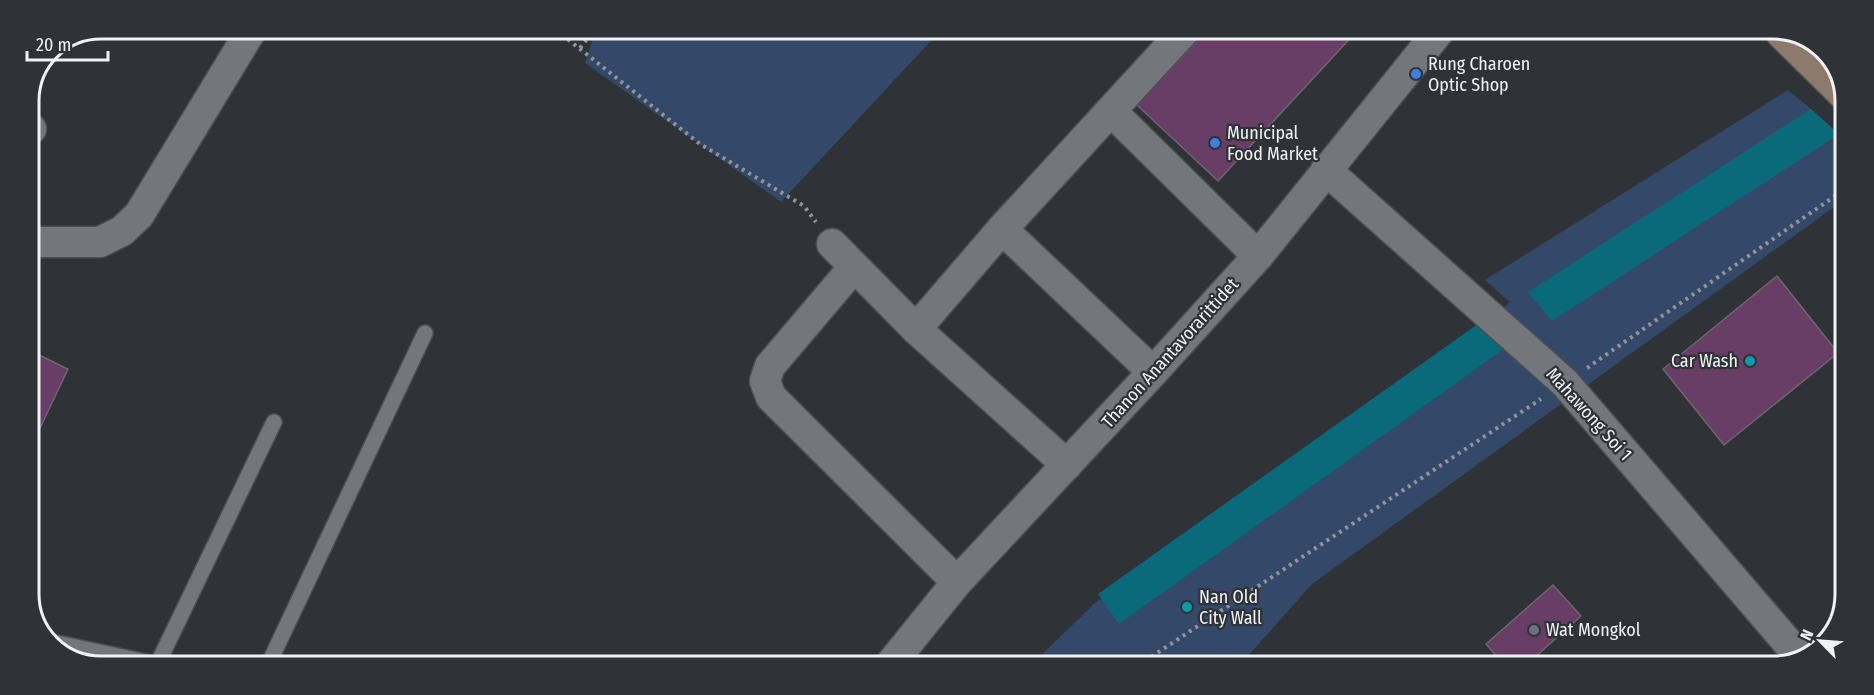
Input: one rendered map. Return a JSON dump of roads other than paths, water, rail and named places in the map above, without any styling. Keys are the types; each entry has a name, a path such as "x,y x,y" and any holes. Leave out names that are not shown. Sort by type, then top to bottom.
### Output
{"main road":[{"path":"1792,42 1831,80"}],"street":[{"path":"39,242 100,242 122,231 139,215 246,39"},
{"path":"916,330 1002,229 1178,39"},
{"name":"Thanon Anantavorarittidet","path":"897,656 957,582 1258,256 1433,39"},
{"path":"1111,111 1258,256"},
{"name":"Mahawong Soi 1","path":"1326,170 1565,383 1795,652"},
{"path":"1002,229 1153,372"},
{"path":"832,244 916,330 1067,465"},
{"path":"854,267 770,366 765,381 771,397 957,582"}],"lane":[{"path":"272,656 425,333"},
{"path":"161,656 274,422"},
{"path":"65,646 117,656"}],"place":[{"name":"Rung Charoen Optic Shop","path":"1416,74"},
{"name":"Municipal Food Market","path":"1215,143"},
{"name":"Car Wash","path":"1750,361"},
{"name":"Nan Old City Wall","path":"1187,607"},
{"name":"Wat Mongkol","path":"1534,630"}]}
